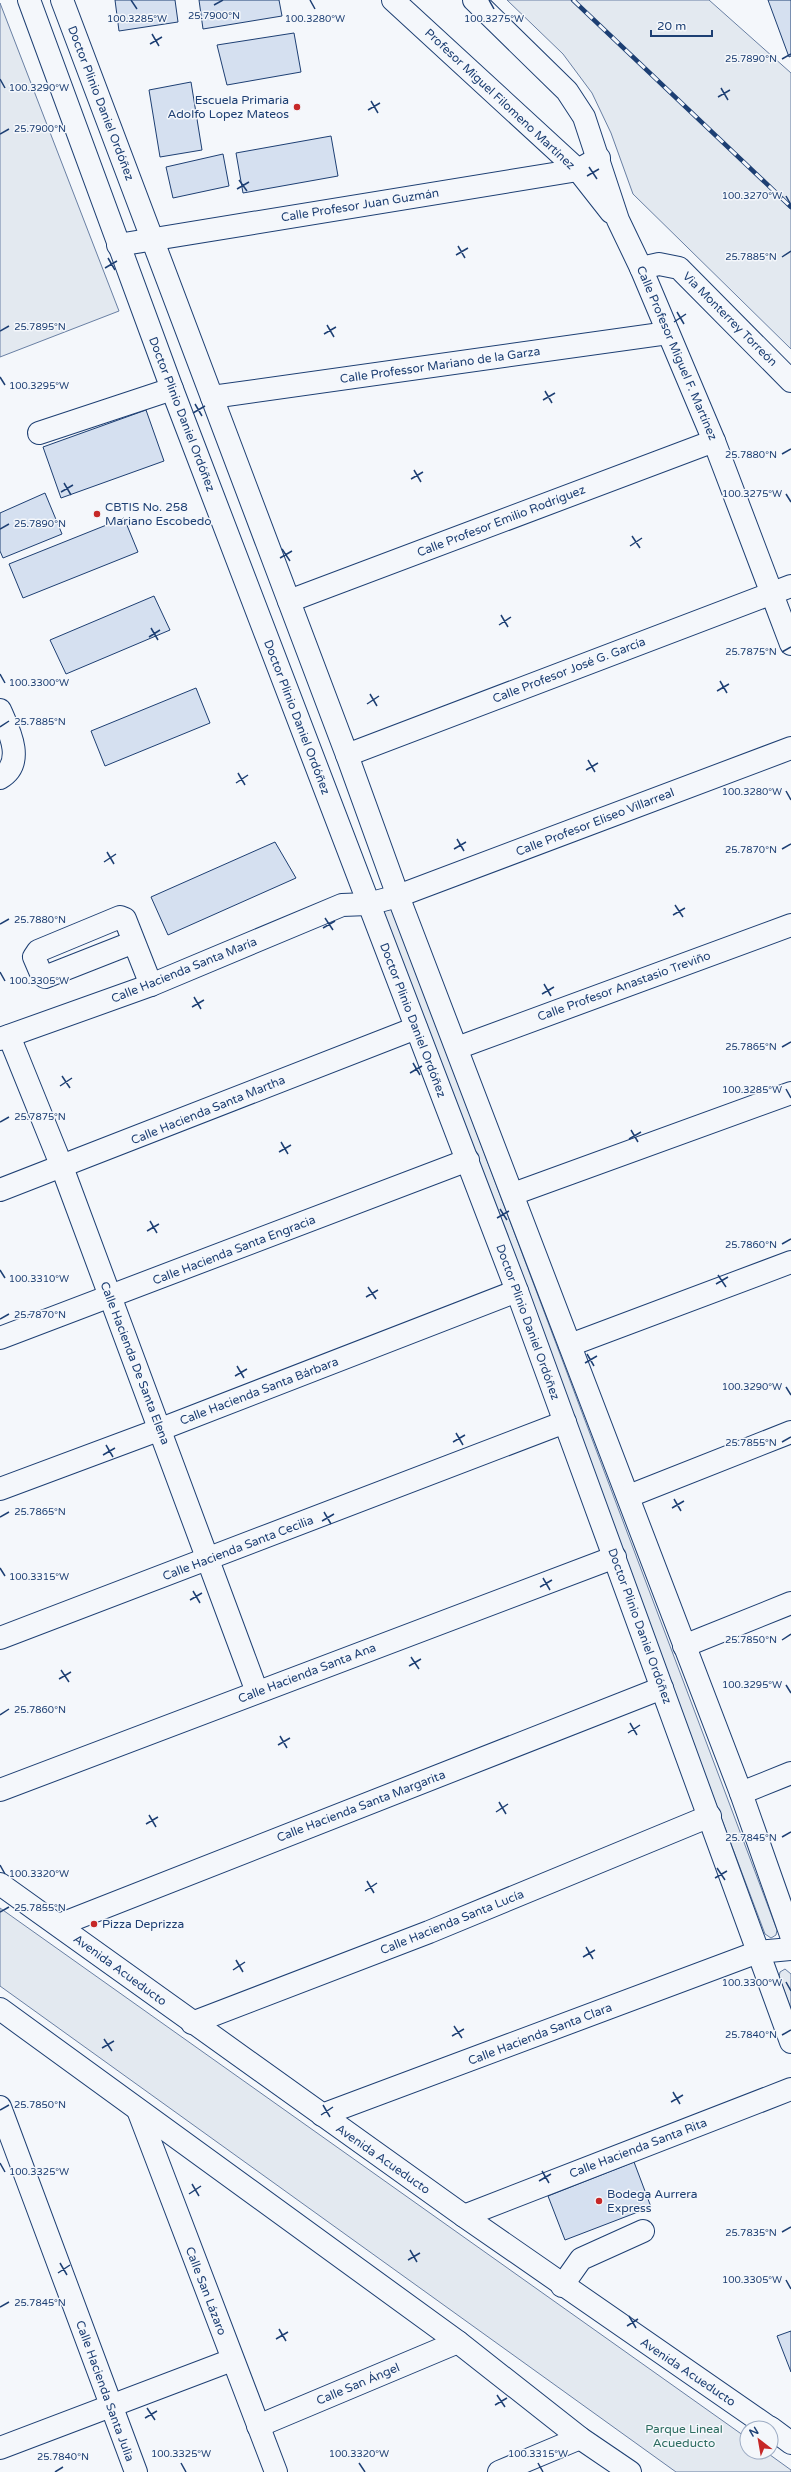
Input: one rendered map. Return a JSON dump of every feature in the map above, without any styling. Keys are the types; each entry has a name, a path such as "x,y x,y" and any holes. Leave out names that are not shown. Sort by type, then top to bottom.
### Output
{"street":[{"name":"Doctor Plinio Daniel Ordóñez","path":"29,0 172,388 517,1291 710,1816 791,2042"},
{"name":"Doctor Plinio Daniel Ordóñez","path":"62,0 347,755 398,896 629,1496 684,1646 741,1793 791,1935"},
{"name":"Profesor Miguel Filomeno Martínez","path":"393,0 578,170 618,220"},
{"path":"474,0 567,91 584,117 599,158 618,220"},
{"name":"Calle Profesor Juan Guzmán","path":"118,244 578,170 599,158"},
{"name":"Calle Profesor Miguel F. Martínez","path":"618,220 641,268 714,441 781,589 791,644"},
{"name":"Via Monterrey Torreón","path":"641,268 659,264 679,268 791,381"},
{"name":"Calle Professor Mariano de la Garza","path":"212,397 668,333"},
{"path":"39,433 172,388"},
{"name":"Calle Profesor Emilio Rodríguez","path":"289,601 714,441"},
{"name":"Calle Profesor José G. García","path":"347,755 781,589"},
{"path":"0,710 14,742 6,770"},
{"name":"Calle Profesor Eliseo Villarreal","path":"368,904 398,896 791,748"},
{"name":"Calle Hacienda Santa María","path":"4,1037 151,985 342,905 368,904"},
{"name":"Calle Profesor Anastasio Treviño","path":"457,1048 791,925"},
{"path":"134,942 151,985"},
{"name":"Calle Hacienda Santa Martha","path":"0,1190 416,1028"},
{"name":"Calle Hacienda De Santa Elena","path":"4,1037 62,1167 257,1692"},
{"path":"513,1194 791,1093"},
{"name":"Calle Hacienda Santa Engracia","path":"0,1338 468,1160"},
{"path":"570,1345 791,1262"},
{"name":"Calle Hacienda Santa Bárbara","path":"0,1489 517,1291"},
{"name":"Calle Hacienda Santa Cecilia","path":"0,1638 565,1422"},
{"path":"629,1496 791,1432"},
{"name":"Calle Hacienda Santa Ana","path":"0,1790 615,1557"},
{"path":"684,1646 791,1603"},
{"name":"Calle Hacienda Santa Margarita","path":"59,1925 662,1688"},
{"path":"741,1793 791,1773"},
{"name":"Calle Hacienda Santa Lucía","path":"192,2023 429,1932 710,1816"},
{"name":"Avenida Acueducto","path":"0,1884 59,1925 192,2023 562,2286 759,2420"},
{"name":"Calle Hacienda Santa Clara","path":"322,2115 758,1952 791,1949"},
{"path":"0,2009 458,2342 580,2438 630,2472"},
{"name":"Calle Hacienda Santa Rita","path":"464,2216 791,2089"},
{"name":"Calle Hacienda Santa Julia","path":"0,2106 136,2472"},
{"name":"Calle San Lázaro","path":"138,2110 232,2360 276,2472"},
{"path":"562,2286 581,2259 643,2231"},
{"name":"Calle San Ángel","path":"258,2426 458,2342"},
{"path":"0,2448 232,2360"},
{"name":"Avenida Acueducto","path":"779,2434 791,2443"},
{"path":"499,2472 580,2438"}],"green space":[{"path":"507,0 709,0 791,73 791,349 633,194 611,133 592,93 563,54"},
{"path":"0,3 119,311 0,357"},
{"path":"392,908 777,1930 776,1935 771,1938 765,1934 380,913 380,909"},
{"name":"Parque Lineal Acueducto","path":"0,1908 739,2432 739,2460 777,2460 791,2470 791,2472 676,2472 0,1986"},
{"path":"785,1969 791,1974 791,2009 779,1977 780,1972"}],"building":[{"path":"115,0 175,0 178,22 119,31"},
{"path":"199,0 279,0 282,16 203,29"},
{"path":"768,0 791,0 791,56 789,57"},
{"path":"294,33 301,72 227,85 217,45"},
{"path":"191,82 202,150 160,157 149,90"},
{"path":"331,136 338,176 243,193 236,153"},
{"path":"223,154 229,186 173,198 166,167"},
{"path":"146,410 164,461 61,498 43,447"},
{"path":"45,493 62,534 3,558 0,551 0,513"},
{"path":"124,518 138,552 23,598 9,564"},
{"path":"154,596 170,630 66,674 50,640"},
{"path":"196,688 210,723 105,766 91,731"},
{"path":"275,842 296,878 168,935 151,897"},
{"name":"Bodega Aurrera Express","path":"634,2162 651,2207 565,2240 548,2196"},
{"path":"791,2331 791,2372 777,2336"}],"railway":[{"path":"573,0 791,207"}],"place":[{"name":"Escuela Primaria Adolfo Lopez Mateos","path":"297,107"},
{"name":"CBTIS No. 258 Mariano Escobedo","path":"97,514"},
{"name":"Pizza Deprizza","path":"94,1924"},
{"name":"Bodega Aurrera Express","path":"599,2201"}]}
